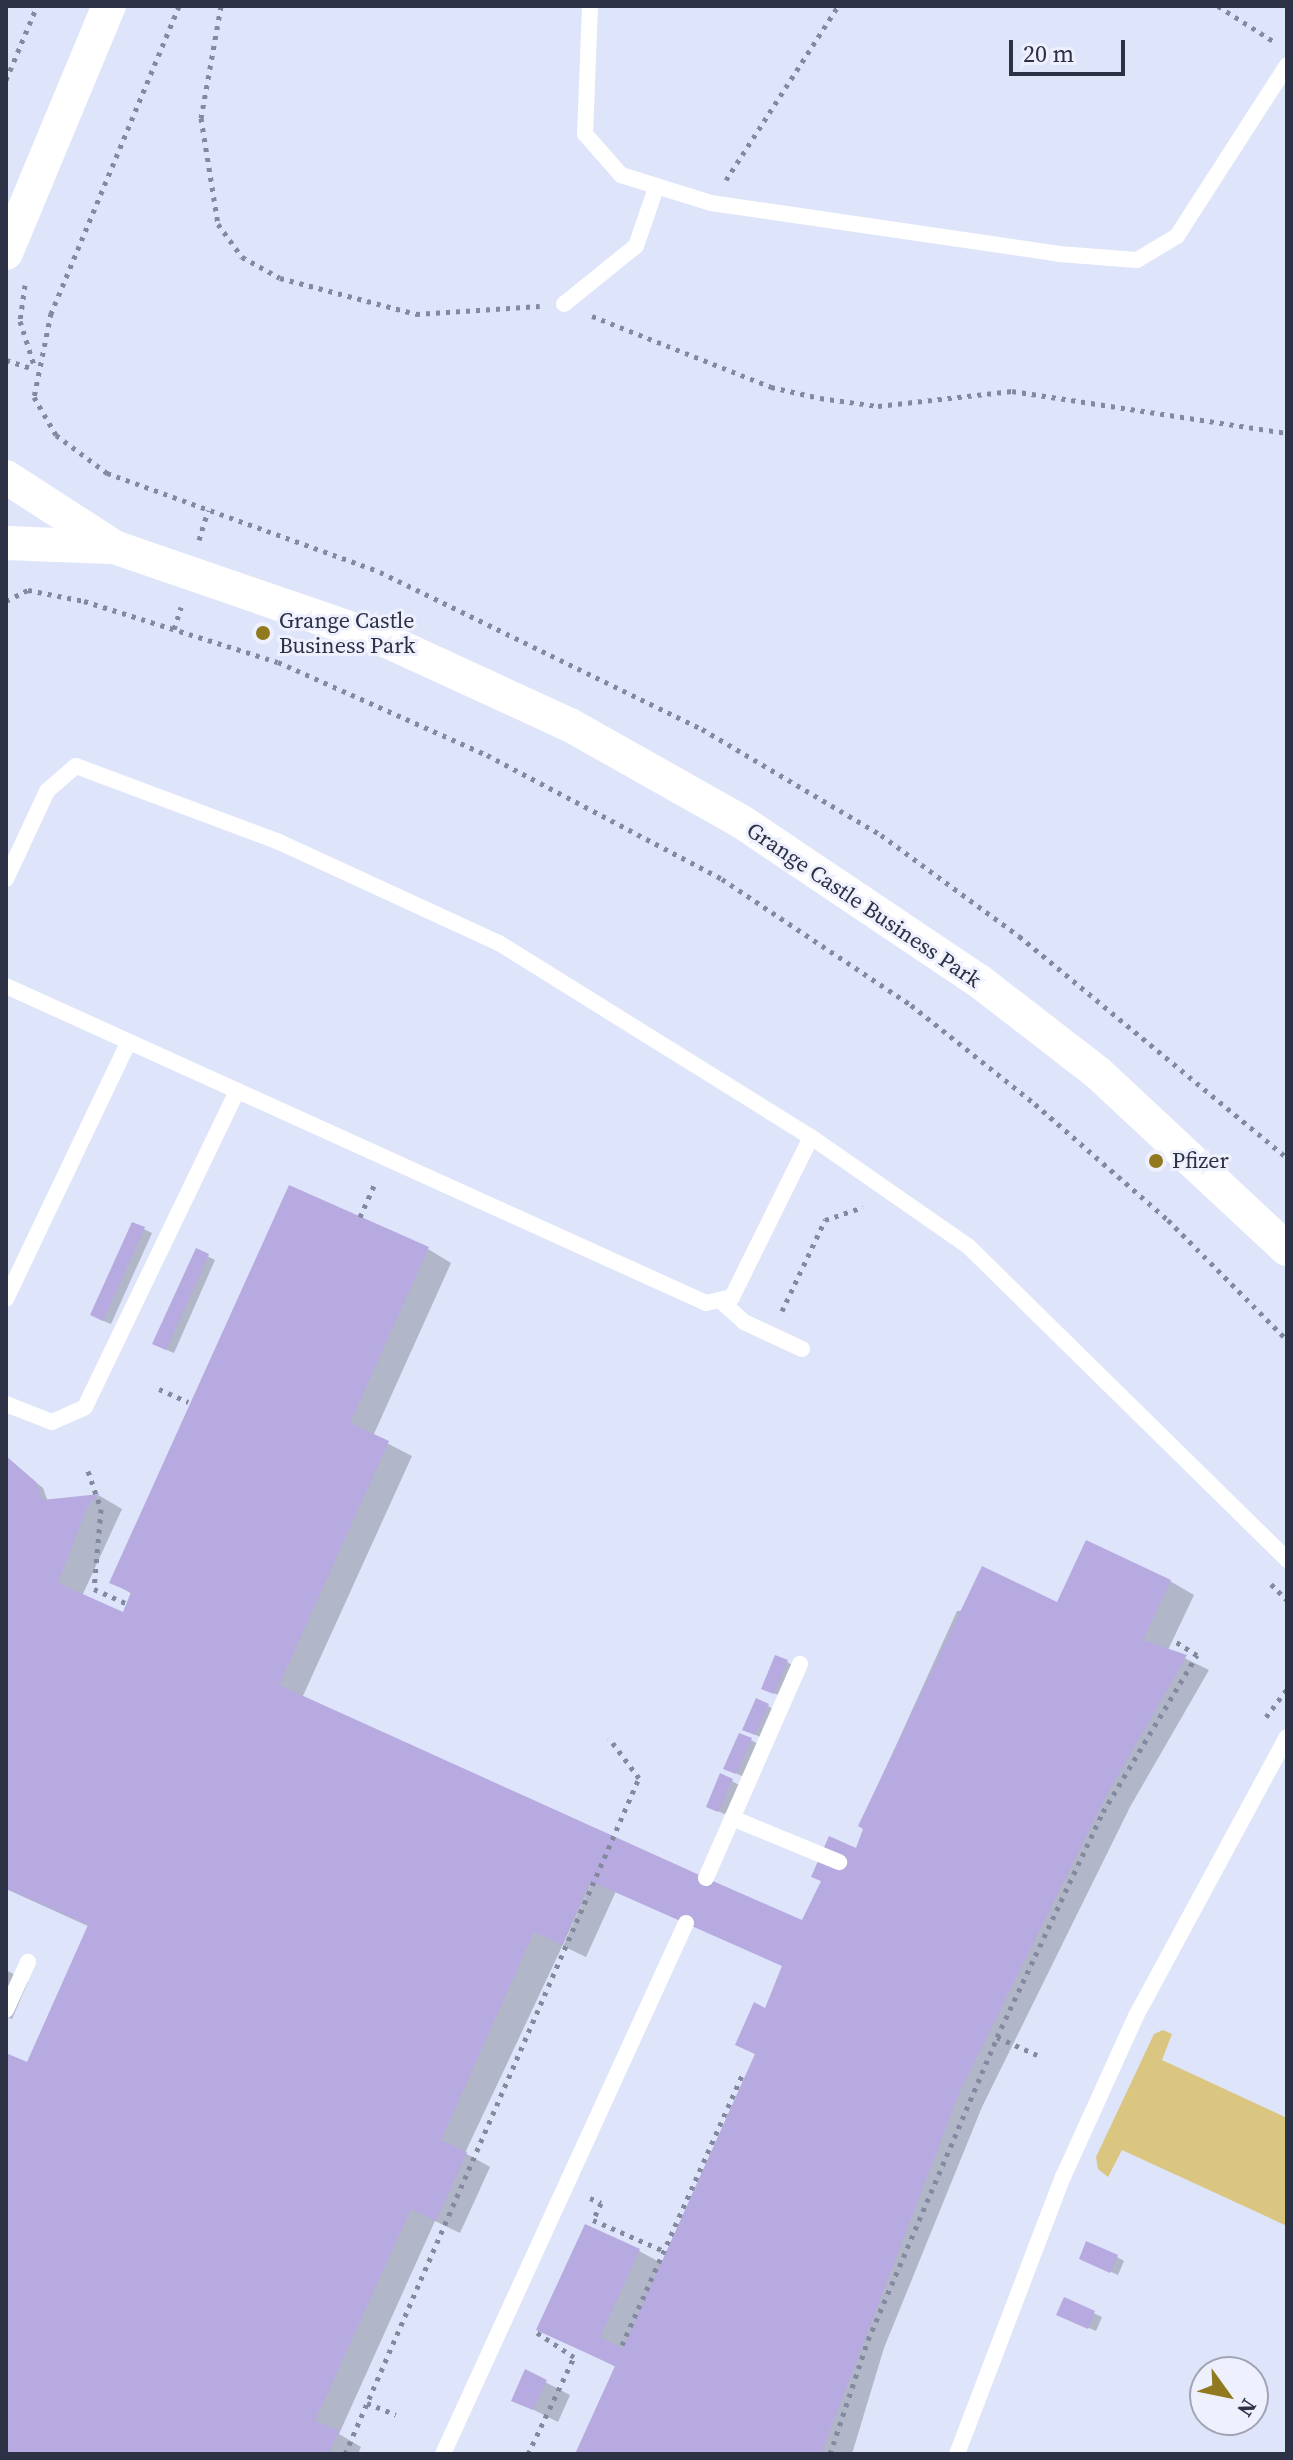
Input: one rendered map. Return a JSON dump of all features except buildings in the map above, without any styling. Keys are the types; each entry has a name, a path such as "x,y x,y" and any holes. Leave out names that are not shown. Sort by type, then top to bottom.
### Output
{"street":[{"path":"6,253 109,6"},
{"name":"Grange Castle Business Park","path":"6,477 114,547 387,641 570,725 742,822 979,981 1098,1073 1287,1249"},
{"name":"Grange Castle Business Park","path":"6,543 114,547"}],"lane":[{"path":"590,6 585,134 621,175 711,203 1137,260 1177,236 1287,65"},
{"path":"564,304 636,246 656,188"},
{"path":"6,879 63,769 100,773 277,841 499,943 811,1137 968,1246 1039,1307 1287,1560"},
{"path":"6,986 644,1276 722,1302 802,1349"},
{"path":"6,1299 128,1043"},
{"path":"6,1404 52,1422 85,1407 237,1091"},
{"path":"722,1302 732,1297 811,1137"},
{"path":"706,1878 800,1664"},
{"path":"957,2454 1063,2177 1136,2016 1287,1737"},
{"path":"732,1818 839,1862"},
{"path":"443,2454 686,1923"},
{"path":"6,2010 28,1962"}],"path":[{"path":"6,80 37,6"},
{"path":"179,6 51,313 35,369 34,397 56,435 107,473 208,510 197,545"},
{"path":"221,6 201,118 218,224 242,257 280,278 416,314 564,304 771,387 820,398 878,406 1012,391 1287,433"},
{"path":"711,203 838,6"},
{"path":"1218,6 1287,50"},
{"path":"6,360 35,369"},
{"path":"6,601 28,590 174,629 278,662 487,755 722,879 911,1005 1035,1104 1168,1220 1287,1340"},
{"path":"174,629 183,598"},
{"path":"364,1174 391,1185"},
{"path":"360,1217 377,1179"},
{"path":"782,1339 782,1312 825,1220 852,1208 879,1212"},
{"path":"159,1389 188,1402"},
{"path":"88,1471 101,1509 94,1589 126,1603"},
{"path":"1266,1578 1287,1600"},
{"path":"830,2454 873,2326 997,2037 1103,1812 1197,1655 1173,1640"},
{"path":"345,2454 639,1778 609,1738"},
{"path":"997,2037 1037,2055"},
{"path":"622,2345 742,2076"},
{"path":"593,2199 601,2203 593,2220 664,2251"},
{"path":"528,2454 574,2357 532,2332 536,2323"},
{"path":"367,2403 396,2415"}],"shaded area":[{"path":"1163,2030 1172,2034 1162,2060 1287,2118 1287,2226 1122,2150 1108,2177 1098,2169 1096,2157 1154,2034"}],"place":[{"name":"Grange Castle Business Park","path":"263,633"},
{"name":"Pfizer","path":"1156,1161"}]}
